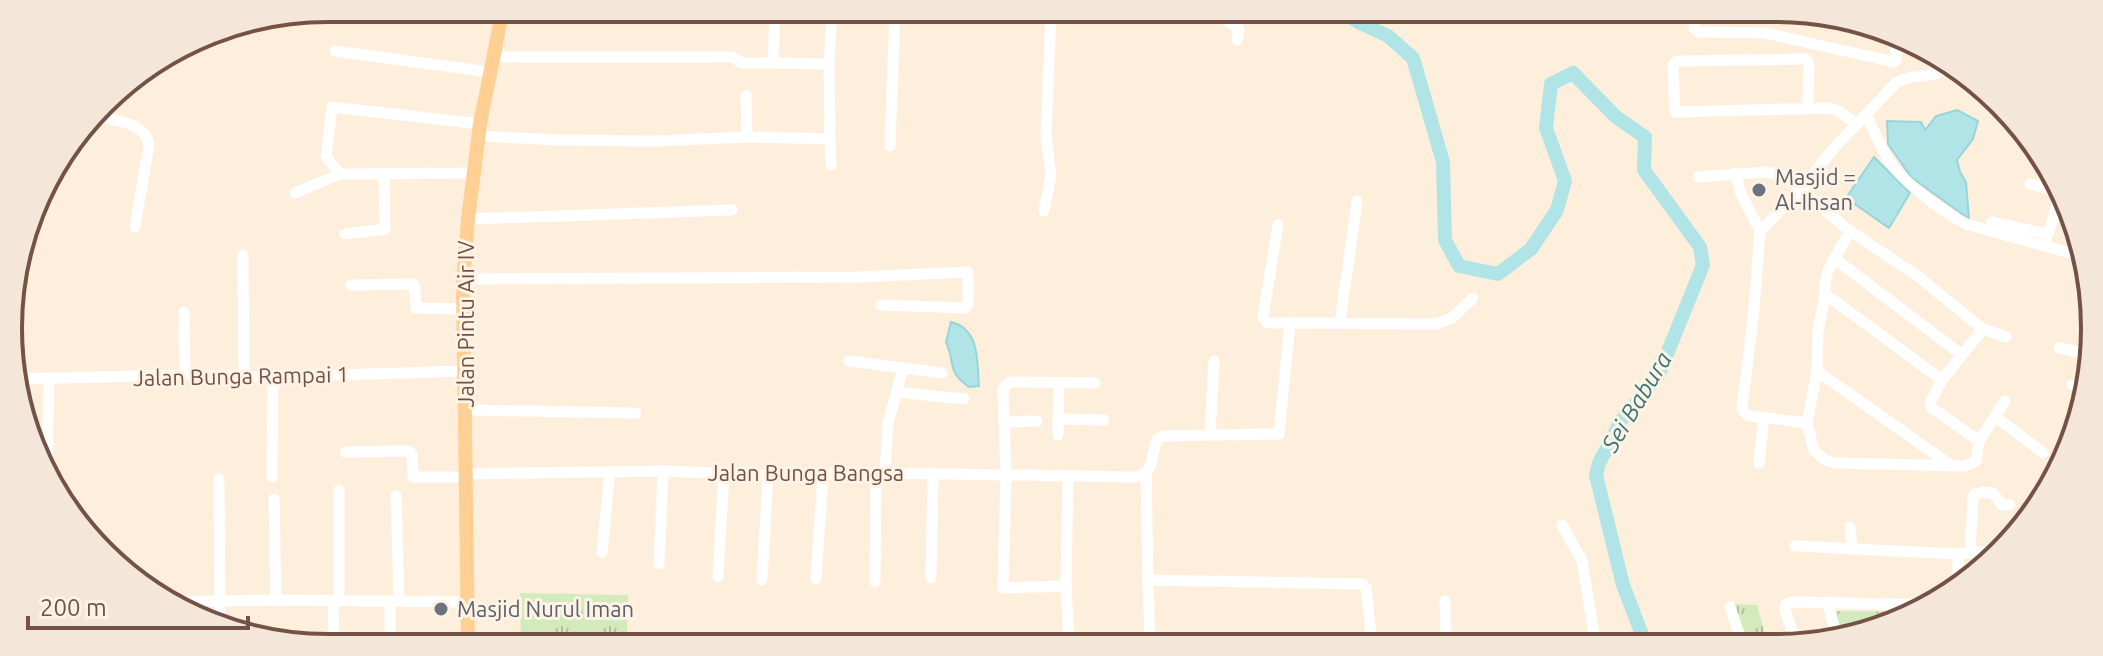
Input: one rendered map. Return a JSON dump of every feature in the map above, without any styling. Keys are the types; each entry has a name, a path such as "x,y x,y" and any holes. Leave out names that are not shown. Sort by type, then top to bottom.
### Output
{"main road":[{"name":"Jalan Pintu Air IV","path":"468,634 464,279 479,130 500,22"}],"street":[{"path":"773,63 775,22"},
{"path":"831,22 831,165"},
{"path":"890,146 895,22"},
{"path":"1044,211 1051,175 1046,135 1051,22"},
{"path":"1229,22 1239,29 1237,40"},
{"path":"1694,22 1698,32 1765,33 1894,62 1896,47"},
{"path":"335,51 491,65 732,57 742,63 829,64"},
{"path":"1808,108 1809,64 1806,59 1674,62 1675,112 1831,108 1861,119 1891,164 1955,219 1969,225 2046,240"},
{"path":"1760,231 1801,190 1834,148 1897,82 1904,78 1942,72"},
{"path":"746,96 747,137"},
{"path":"340,174 326,157 332,107 479,130 601,141 747,137 830,139"},
{"path":"105,119 139,128 148,139 135,227"},
{"path":"295,193 340,174 474,173"},
{"path":"1735,173 1741,194 1760,231 1742,409 1747,415 1807,423"},
{"path":"1698,177 1735,173 1779,174 1850,231 1916,275 1983,329 2006,337"},
{"path":"345,234 385,229 384,174"},
{"path":"2030,184 2047,189"},
{"path":"1340,323 1357,201"},
{"path":"2046,240 2056,208"},
{"path":"468,219 732,210"},
{"path":"1992,222 2071,251"},
{"path":"1278,225 1263,317 1267,323 1436,324 1452,318 1473,298"},
{"path":"1850,231 1828,270 1825,283 1818,332 1817,371 1807,423 1814,450 1825,460 1835,463 1965,466 1974,462 1979,441 2005,401"},
{"path":"243,255 244,376"},
{"path":"1835,259 1962,355"},
{"path":"464,279 859,277 968,272 968,304 965,308 881,305"},
{"path":"351,285 413,284 415,308 463,309"},
{"path":"1825,294 1942,380"},
{"path":"184,312 185,375"},
{"path":"1150,634 1146,474 1154,461 1156,441 1160,437 1279,434 1290,323"},
{"path":"1979,441 1931,406 1930,400 1983,329"},
{"path":"2059,348 2080,352"},
{"path":"849,361 942,373"},
{"path":"1210,435 1214,361"},
{"path":"875,582 881,474 888,423 903,368"},
{"name":"Jalan Bunga Rampai 1","path":"27,379 185,375 273,377 464,371"},
{"path":"1817,371 1953,466"},
{"path":"272,477 273,377"},
{"path":"47,450 49,379"},
{"path":"1066,586 1003,588 1006,475 1003,389 1012,382 1095,383"},
{"path":"1058,435 1059,383"},
{"path":"897,392 964,399"},
{"path":"465,410 636,413"},
{"path":"1996,417 2043,453"},
{"path":"1759,463 1764,418"},
{"path":"1058,419 1104,420"},
{"path":"1004,422 1037,421"},
{"name":"Jalan Bunga Bangsa","path":"345,452 408,451 412,454 413,477 610,471 768,475 933,473 1135,477 1146,474"},
{"path":"602,552 610,471"},
{"path":"659,564 663,471"},
{"path":"718,577 724,473"},
{"path":"931,578 933,473"},
{"path":"762,580 768,475"},
{"path":"816,579 823,475"},
{"path":"1068,476 1068,634"},
{"path":"219,479 220,614"},
{"path":"334,634 339,490"},
{"path":"1960,571 1975,494 1993,493 2002,505 2010,505"},
{"path":"391,634 396,496"},
{"path":"274,499 276,600"},
{"path":"1562,525 1582,561 1594,634"},
{"path":"1850,527 1852,549"},
{"path":"1795,546 1964,554 1983,552"},
{"path":"1148,580 1362,584 1366,588 1371,634"},
{"path":"1445,601 1446,634"},
{"path":"192,602 468,602"},
{"path":"1793,633 1785,610 1786,604 1792,602 1906,604"},
{"path":"1827,602 1835,628"},
{"path":"1730,607 1739,634"}],"green space":[{"path":"520,593 628,595 627,634 521,634"},
{"path":"1733,604 1757,605 1765,634 1741,634"},
{"path":"1833,611 1890,612 1854,624 1839,627"}],"water":[{"path":"1957,110 1978,121 1973,139 1957,160 1966,182 1969,219 1911,177 1888,144 1887,121 1921,122 1925,130 1936,116"},
{"path":"1874,157 1910,193 1889,228 1846,198"},
{"path":"951,322 967,331 972,339 979,386 969,387 954,372 946,342"}],"waterway":[{"name":"Sei Babura","path":"1358,22 1388,36 1413,58 1443,162 1445,240 1459,266 1498,274 1531,249 1557,210 1565,181 1546,128 1551,84 1573,73 1616,117 1645,137 1644,170 1700,247 1703,265 1659,374 1621,421 1596,475 1623,585 1642,634"}],"place":[{"name":"Masjid = Al-Ihsan","path":"1759,190"},
{"name":"Masjid Nurul Iman","path":"441,609"}]}
